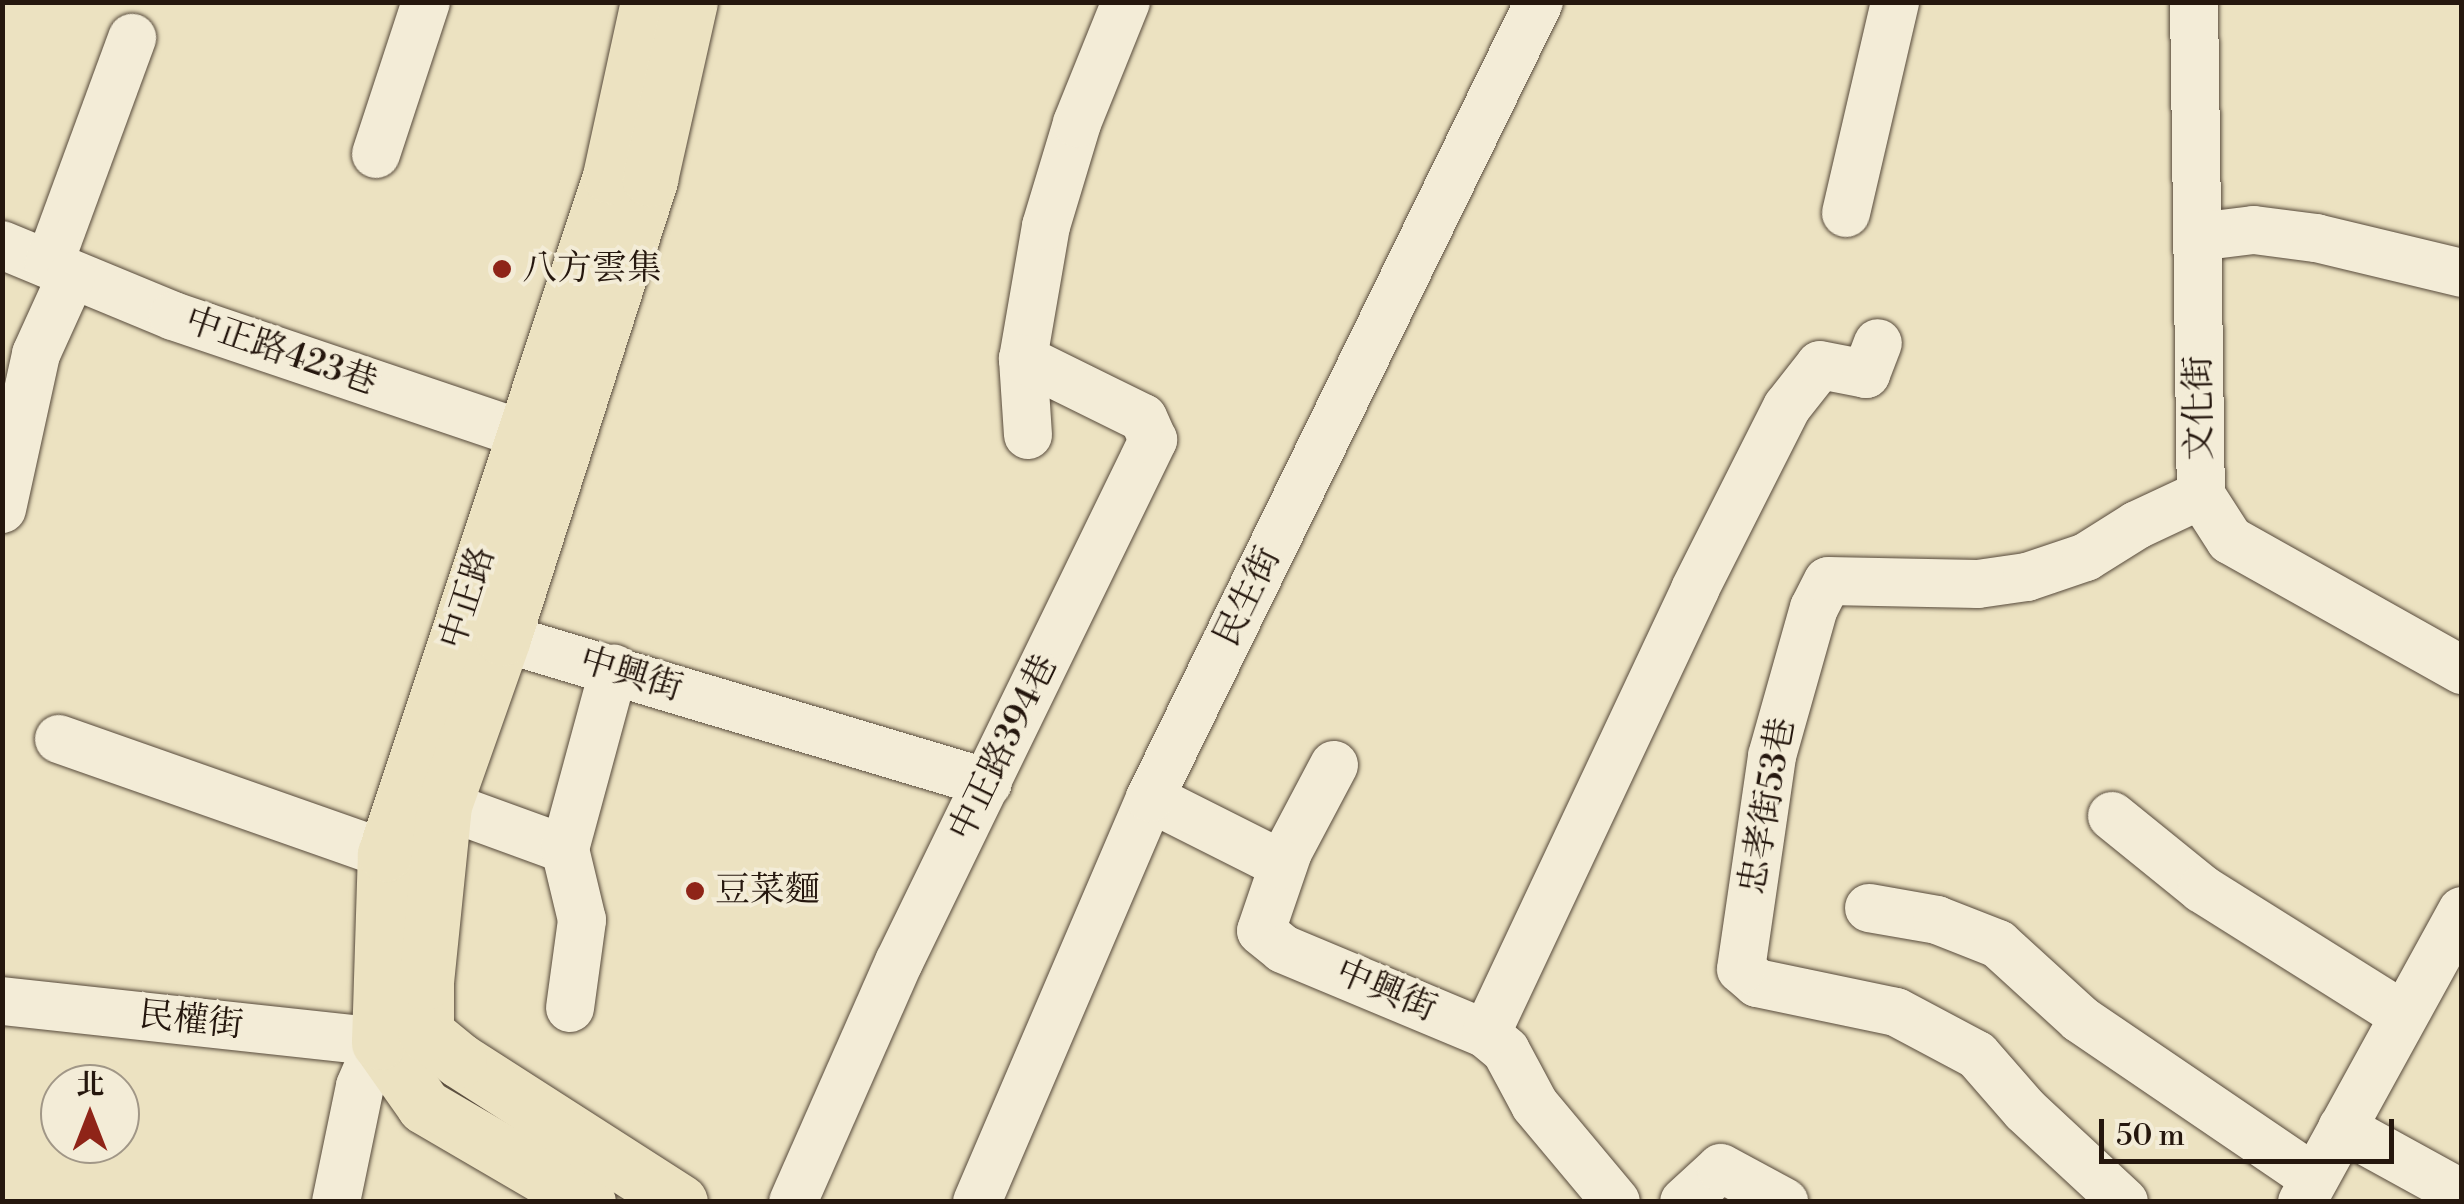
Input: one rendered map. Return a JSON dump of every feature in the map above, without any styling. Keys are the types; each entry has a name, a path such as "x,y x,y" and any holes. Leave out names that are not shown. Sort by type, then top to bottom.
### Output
{"main road":[{"name":"中正路","path":"402,1037 426,982 444,805 503,638 542,440 610,176 648,2"},
{"name":"中正路","path":"402,1037 384,854 542,440 650,179 690,2"},
{"path":"402,1037 424,1106 588,1202"},
{"path":"402,1037 459,1060 680,1202"}],"street":[{"path":"376,154 426,2"},
{"path":"1028,434 1024,359 1046,226 1076,122 1126,2"},
{"name":"民生街","path":"977,1202 1150,798 1539,2"},
{"path":"1846,213 1894,2"},
{"name":"文化街","path":"2194,2 2201,495 2230,540 2462,670"},
{"path":"2,510 36,354 132,38"},
{"path":"2197,238 2254,230 2316,238 2462,273"},
{"name":"中正路423巷","path":"2,245 174,316 542,440"},
{"path":"1486,1034 1608,769 1786,407 1820,365 1866,374 1878,343"},
{"name":"中正路394巷","path":"793,1202 899,962 1153,440 1143,418 1024,359"},
{"name":"忠孝街53巷","path":"2124,1202 2025,1110 1977,1056 1896,1012 1757,983 1741,969 1772,756 1814,608 1828,581 1978,584 2027,577 2086,557 2137,525 2201,495"},
{"name":"中興街","path":"503,638 988,783"},
{"path":"570,1008 582,920 565,849 614,669"},
{"path":"59,739 384,854"},
{"name":"中興街","path":"1334,765 1284,865 1260,931 1284,949 1486,1034 1506,1052 1535,1105 1616,1202"},
{"path":"1150,798 1284,865"},
{"path":"444,805 565,849"},
{"path":"2112,816 2202,889 2344,974 2401,1014"},
{"path":"1869,908 1938,920 1998,944 2080,1020 2308,1190 2401,1014 2462,911"},
{"name":"民權街","path":"2,1000 402,1037"},
{"name":"中正路","path":"336,1202 360,1086 402,1037"},
{"path":"2342,1128 2462,1194"},
{"path":"1684,1202 1721,1168 1784,1202"}],"place":[{"name":"八方雲集","path":"502,269"},
{"name":"豆菜麵","path":"695,891"}]}
